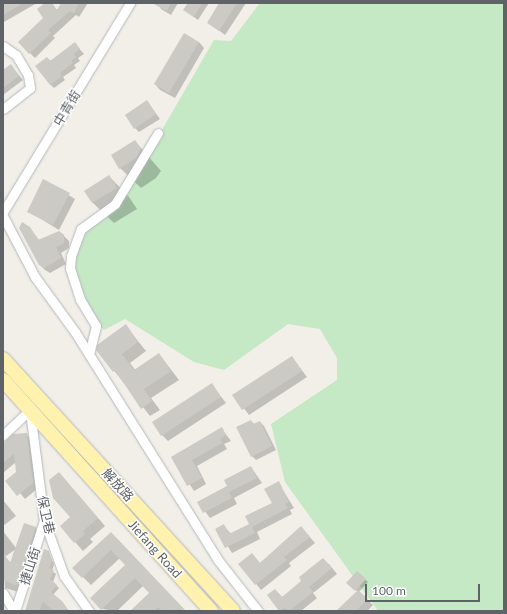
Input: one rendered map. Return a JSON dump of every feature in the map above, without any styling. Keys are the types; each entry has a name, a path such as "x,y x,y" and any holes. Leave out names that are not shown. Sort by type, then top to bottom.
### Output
{"main road":[{"name":"解放路","path":"3,359 233,611"},
{"name":"Jiefang Road","path":"3,380 211,611"}],"street":[{"name":"中青街","path":"3,212 130,3"},
{"path":"3,46 16,55 28,75 30,88 3,109"},
{"path":"89,354 96,326 80,299 70,268 71,256 81,229 116,204 158,133"},
{"path":"3,216 35,277 89,354 218,560 258,611"},
{"path":"3,435 30,410"},
{"name":"保卫巷","path":"30,410 44,520 64,576 89,611"},
{"name":"捷山街","path":"14,611 44,520"},
{"path":"3,593 14,611"}],"green space":[{"path":"260,3 504,3 504,611 378,611 285,482 271,424 337,380 337,358 320,329 288,324 224,370 194,362 125,319 104,330 86,303 72,262 87,230 115,211 214,40 231,41"}],"building":[{"path":"3,3 23,3 3,15"},
{"path":"45,3 52,3 57,10 61,3 79,3 74,13 70,11 48,30 51,33 29,54 18,42 43,18 37,9"},
{"path":"152,3 171,3 167,11"},
{"path":"188,3 202,3 194,17 183,10"},
{"path":"219,3 237,3 219,31 207,23"},
{"path":"184,33 199,42 169,93 154,84"},
{"path":"75,42 80,49 74,54 76,57 71,61 73,63 60,73 62,76 50,85 35,66 47,57 50,61"},
{"path":"11,64 19,76 3,88 3,70"},
{"path":"147,100 156,114 134,129 125,115"},
{"path":"135,140 141,149 136,158 119,169 111,155"},
{"path":"109,175 117,188 92,203 84,191"},
{"path":"43,179 70,193 53,225 27,212"},
{"path":"22,222 30,227 38,240 59,231 64,235 64,243 56,247 61,258 44,268 39,265 19,228"},
{"path":"126,324 138,342 122,354 134,370 159,353 171,371 144,389 152,401 141,409 115,370 113,372 96,350 97,345"},
{"path":"292,356 302,371 242,410 232,395"},
{"path":"212,383 221,397 161,436 152,422"},
{"path":"251,420 253,424 260,421 272,446 251,457 236,427"},
{"path":"222,427 226,435 220,439 222,443 192,460 202,478 187,486 171,457"},
{"path":"27,433 33,483 17,496 5,481 16,472 14,454 3,463 3,443 13,434"},
{"path":"251,466 257,478 229,492 232,498 203,513 197,502 227,486 224,480"},
{"path":"59,472 98,518 83,531 85,534 74,543 60,526 70,517 53,498 49,480"},
{"path":"279,481 289,502 285,504 288,508 252,527 255,533 225,548 215,529 224,524 229,534 249,524 245,516 272,503 264,489"},
{"path":"24,523 36,527 17,586 3,580 3,552 10,563"},
{"path":"301,526 310,537 284,557 287,560 255,585 238,564 252,553 260,563"},
{"path":"111,532 186,611 162,611 158,607 154,611 130,611 149,593 135,578 101,610 90,598 125,565 111,550 82,578 72,568"},
{"path":"44,549 49,551 52,561 49,568 54,570 50,579 57,585 51,592 62,601 69,611 54,611 43,602 39,611 25,611"},
{"path":"323,558 332,568 309,587 313,592 289,611 285,608 279,611 267,595 275,589 282,597 301,581 299,577"},
{"path":"357,571 366,579 355,591 346,583"},
{"path":"358,590 368,599 356,611 336,611"}]}
